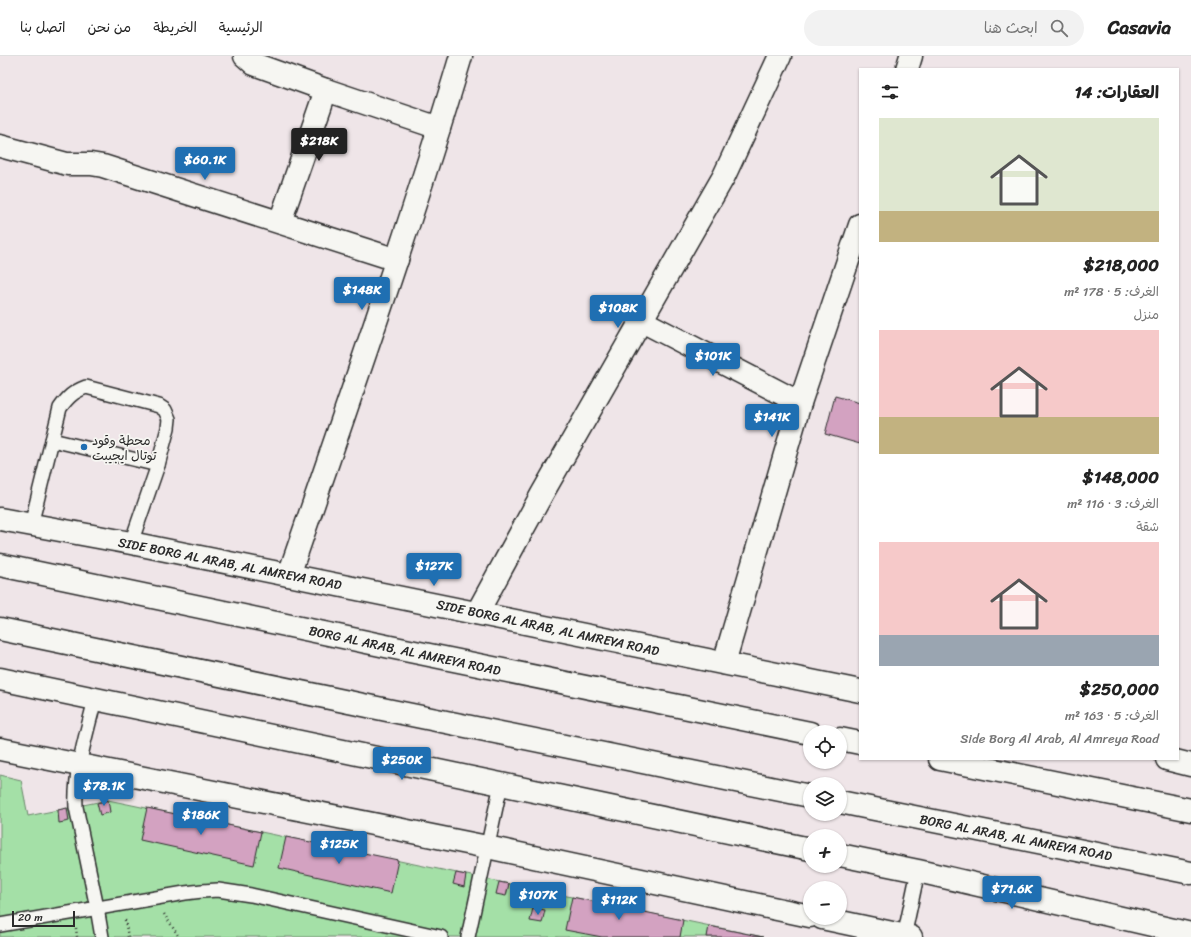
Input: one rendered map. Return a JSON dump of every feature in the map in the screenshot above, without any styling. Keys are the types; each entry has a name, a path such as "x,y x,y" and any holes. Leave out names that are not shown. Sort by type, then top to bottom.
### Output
{"main road":[{"path":"245,56 254,64 439,128"},
{"path":"289,575 397,260 461,56"},
{"path":"477,613 542,494 724,176 780,56"},
{"path":"907,68 910,56"},
{"path":"280,222 326,90"},
{"path":"0,146 67,164 91,164 103,166 397,260"},
{"path":"724,664 800,403 859,228"},
{"path":"642,321 800,403"},
{"name":"SIDE BORG AL ARAB, AL AMREYA ROAD","path":"0,519 131,543 859,691"},
{"name":"BORG AL ARAB, AL AMREYA ROAD","path":"0,566 803,731"},
{"path":"0,630 803,795"},
{"path":"0,679 803,847"},
{"path":"847,740 859,743"},
{"path":"0,749 487,847 803,915"},
{"path":"945,760 1191,810"},
{"path":"1172,760 1191,764"},
{"name":"BORG AL ARAB, AL AMREYA ROAD","path":"847,803 1191,873"},
{"path":"847,856 918,871 1191,934"},
{"path":"847,923 906,936"}],"lane":[{"path":"31,525 60,408 67,398 76,390 86,387 159,406 165,410 169,419 158,465 131,543"},
{"path":"52,440 158,465"},
{"path":"95,699 79,765 76,784 76,807 102,937"},
{"path":"468,937 501,784"},
{"path":"906,936 918,871"},
{"path":"0,925 202,891 218,890 234,892 441,937"}],"path":[{"path":"154,899 179,937"}],"green space":[{"path":"0,775 21,780 28,816 108,800 763,937 0,937"}],"building":[{"path":"835,396 859,403 859,444 825,434"},
{"path":"108,800 110,812 100,815 97,803"},
{"path":"67,808 69,821 59,823 58,810"},
{"path":"147,808 261,832 254,865 140,840"},
{"path":"286,837 398,860 391,893 279,868"},
{"path":"456,873 466,875 464,887 453,884"},
{"path":"499,882 509,884 506,896 496,894"},
{"path":"572,897 683,920 680,937 602,937 565,930"},
{"path":"533,908 545,910 542,923 530,921"},
{"path":"709,926 763,937 707,937"}],"place":[{"name":"محطة وقود توتال ايجيبت","path":"84,447"}]}
